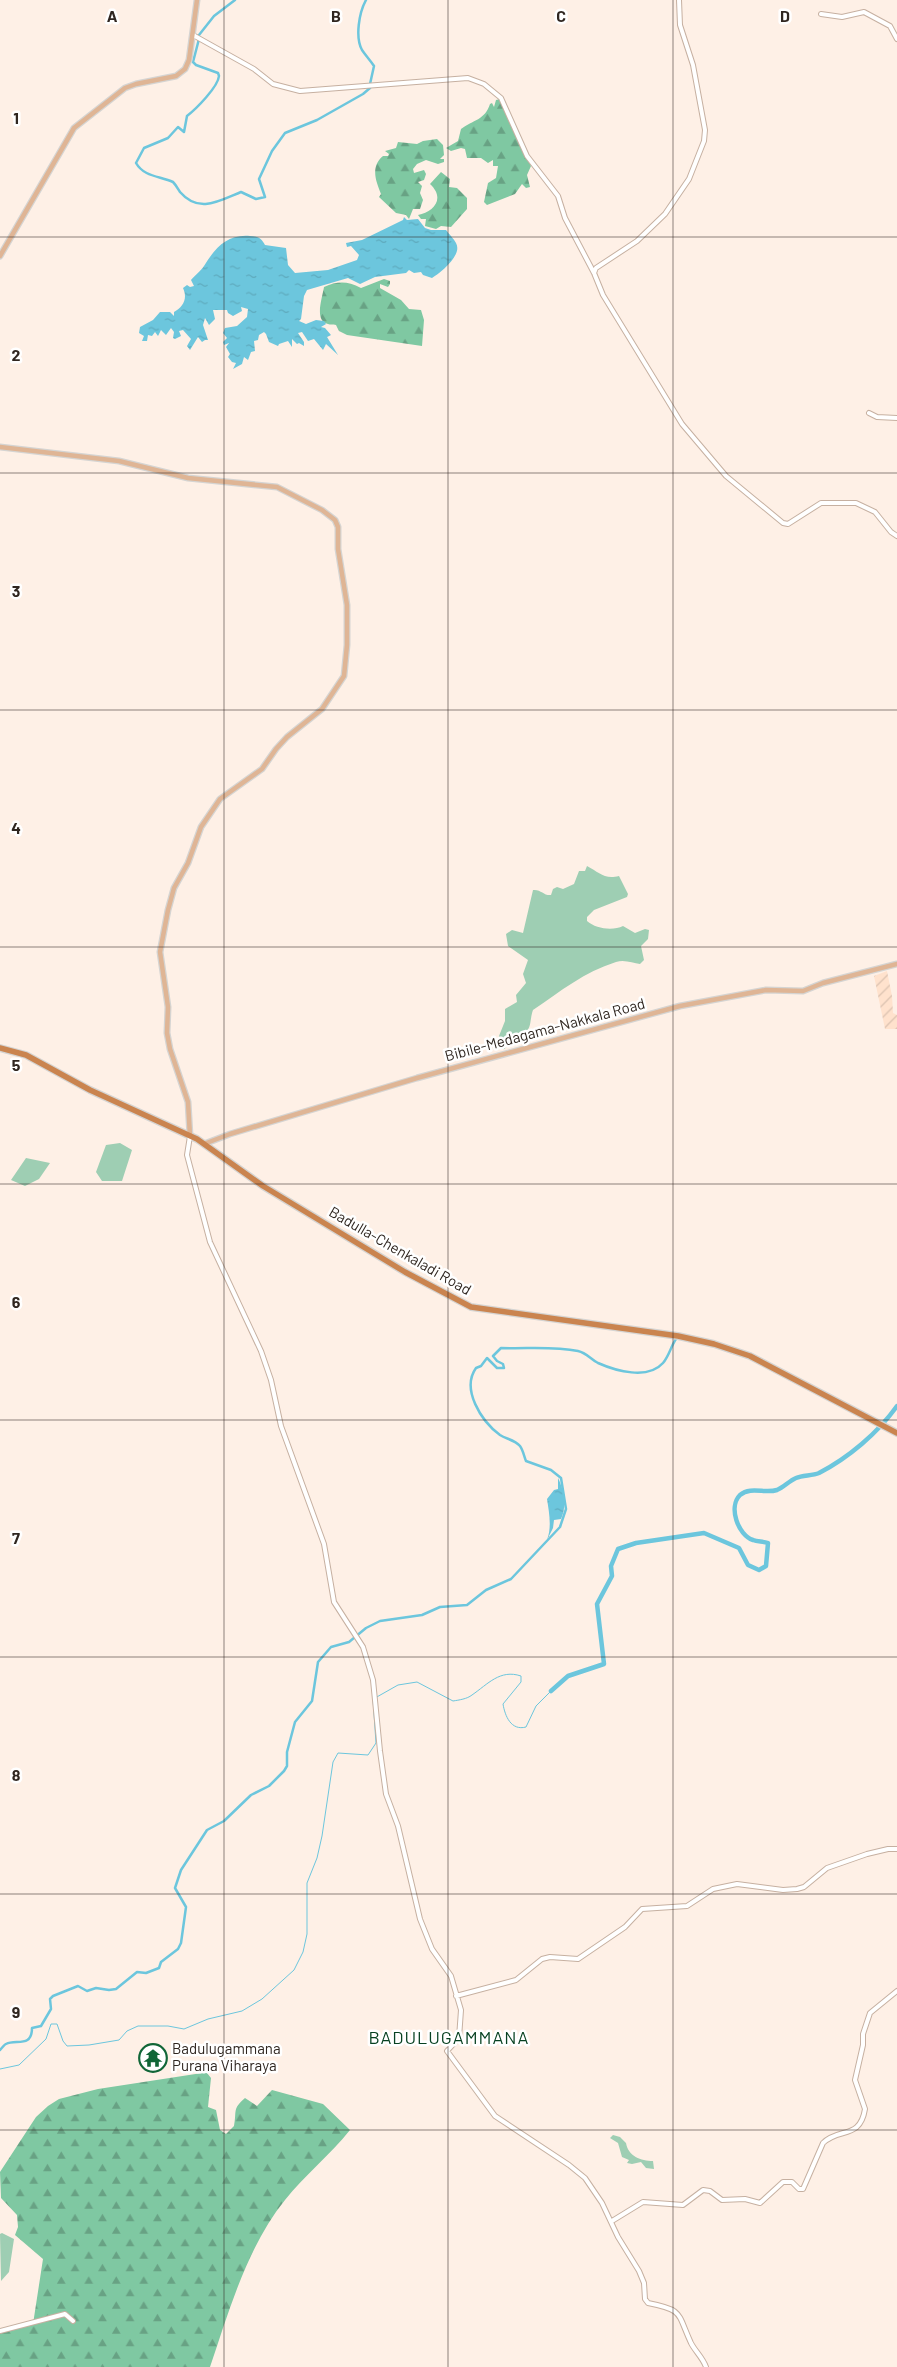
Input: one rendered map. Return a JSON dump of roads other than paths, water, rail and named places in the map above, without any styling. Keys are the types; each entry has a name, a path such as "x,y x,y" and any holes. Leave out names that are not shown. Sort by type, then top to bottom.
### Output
{"highway":[{"name":"Badulla-Chenkaladi Road","path":"0,1048 26,1055 90,1090 190,1136 263,1186 405,1272 471,1307 678,1336 714,1344 750,1356 894,1432"}],"main road":[{"path":"0,256 74,128 125,88 173,77 182,72 189,60 197,0"},
{"path":"594,273 596,268 637,241 665,214 688,182 704,141 705,130 693,65 680,24 680,0"},
{"path":"821,14 842,17 864,12 890,26 897,39"},
{"path":"193,35 254,68 273,84 300,91 468,78 484,84 496,93 504,104 523,148 558,196 565,218 594,273 603,296 670,406 726,476 783,523 788,524 821,503 856,503 875,512 890,532 897,536"},
{"path":"869,412 877,417 897,418"},
{"path":"2,448 119,462 195,479 278,487 322,510 335,520 338,527 338,550 347,605 347,645 344,676 322,709 287,737 262,769 220,799 201,827 188,863 174,888 168,910 160,952 168,1007 167,1033 170,1049 188,1102 190,1136 187,1156 210,1242 261,1351 271,1380 281,1426 324,1544 334,1602 363,1647 373,1680 386,1794 398,1826 420,1919 432,1949 451,1976 461,2010 459,2038 447,2052 495,2116 570,2165 585,2178 612,2220 618,2238 642,2277 645,2299 648,2303 672,2308 678,2313 706,2367"},
{"name":"Bibile-Medagama-Nakkala Road","path":"204,1144 230,1134 398,1083 680,1006 766,990 803,991 823,983 897,964"},
{"path":"456,1996 516,1980 542,1960 550,1957 578,1959 625,1927 642,1908 687,1906 713,1889 737,1884 783,1890 797,1889 804,1887 827,1868 866,1854 897,1849"},
{"path":"612,2220 643,2202 656,2201 683,2205 703,2190 710,2191 722,2200 745,2199 756,2203 760,2202 783,2182 792,2182 802,2189 823,2143 828,2138 852,2132 859,2124 865,2109 857,2090 855,2072 863,2045 863,2034 870,2013 897,1991"},
{"path":"0,2331 65,2314 73,2321"}],"water":[{"path":"404,217 407,220 418,219 425,228 431,230 446,230 456,243 457,248 454,258 432,278 423,275 421,272 414,273 409,270 406,273 375,277 360,284 348,278 307,290 299,321 306,324 316,320 324,321 326,324 321,327 325,328 331,335 327,337 338,355 326,344 323,350 314,339 308,341 302,332 298,333 304,342 304,346 299,343 297,344 292,339 292,347 288,341 278,346 269,342 264,332 259,335 258,340 254,341 255,351 251,352 248,360 244,357 242,364 233,369 236,363 232,362 228,357 230,354 226,347 229,343 224,345 223,342 227,338 223,333 225,328 237,326 247,317 248,309 241,307 242,311 233,316 227,310 213,310 215,319 209,325 205,318 203,325 208,340 202,342 198,337 190,350 187,346 191,339 183,330 179,331 181,336 175,339 173,338 174,332 171,328 166,335 161,330 158,336 155,332 152,336 148,335 147,341 142,341 144,336 139,333 140,327 153,320 160,312 170,312 174,316 174,312 180,308 185,299 183,288 187,285 190,287 194,286 191,280 203,268 217,248 228,240 235,237 253,236 263,241 265,245 286,248 288,265 295,273 328,270 357,260 359,255 351,246 347,247 346,243 362,240 403,220"},
{"path":"558,1478 563,1493 564,1509 561,1519 554,1520 553,1528 547,1540 550,1525 547,1499 554,1490 558,1489"}],"waterway":[{"path":"199,35 214,16 235,0"},
{"path":"366,0 361,11 358,32 362,50 374,66 370,84"},
{"path":"199,39 193,62 196,65 218,73 218,81 206,98 187,116 184,132 178,127 168,138 144,148 136,163 139,168 148,174 173,182 180,192 194,203 209,204 241,192 256,199 265,197 259,179 272,151 285,133 317,120 363,94 370,88"},
{"path":"0,2050 6,2044 26,2041 31,2034 32,2028 41,2026 51,2009 50,1999 53,1996 78,1986 87,1991 96,1988 116,1989 137,1972 146,1973 159,1968 161,1962 178,1949 181,1943 186,1907 175,1888 181,1870 207,1830 224,1821 251,1795 269,1786 284,1771 287,1766 287,1752 295,1722 312,1701 318,1662 331,1647 349,1642 366,1628 380,1621 422,1615 440,1607 467,1605 486,1590 511,1579 560,1527 566,1509 561,1478 551,1470 526,1461 518,1444 500,1435 486,1422 472,1395 472,1376 476,1368 481,1366 487,1358 497,1368 504,1368 503,1364 493,1356 501,1348 550,1348 578,1351 605,1366 641,1373 657,1368 663,1363 676,1339"},
{"path":"551,1691 568,1676 604,1664 597,1604 612,1576 611,1566 618,1549 636,1543 704,1533 739,1548 748,1565 759,1570 766,1566 768,1543 755,1541 743,1533 739,1527 736,1520 735,1506 736,1500 740,1495 749,1491 777,1490 796,1478 816,1474 830,1467 872,1435 897,1406"},
{"path":"0,2069 19,2065 46,2039 51,2024 57,2024 63,2041 67,2046 89,2045 119,2040 127,2031 138,2026 168,2026 184,2029 208,2019 242,2011 262,1999 294,1970 303,1952 307,1934 307,1883 317,1858 322,1836 333,1762 338,1753 368,1755 376,1743 373,1699 398,1685 417,1682 453,1701 470,1696 500,1676 514,1674 521,1676 521,1682 503,1704 510,1722 516,1727 521,1728 526,1727 536,1706 551,1691"}],"place":[{"name":"Badulugammana Purana Viharaya","path":"153,2058"}],"district":[{"name":"BADULUGAMMANA","path":"449,2038"}]}
